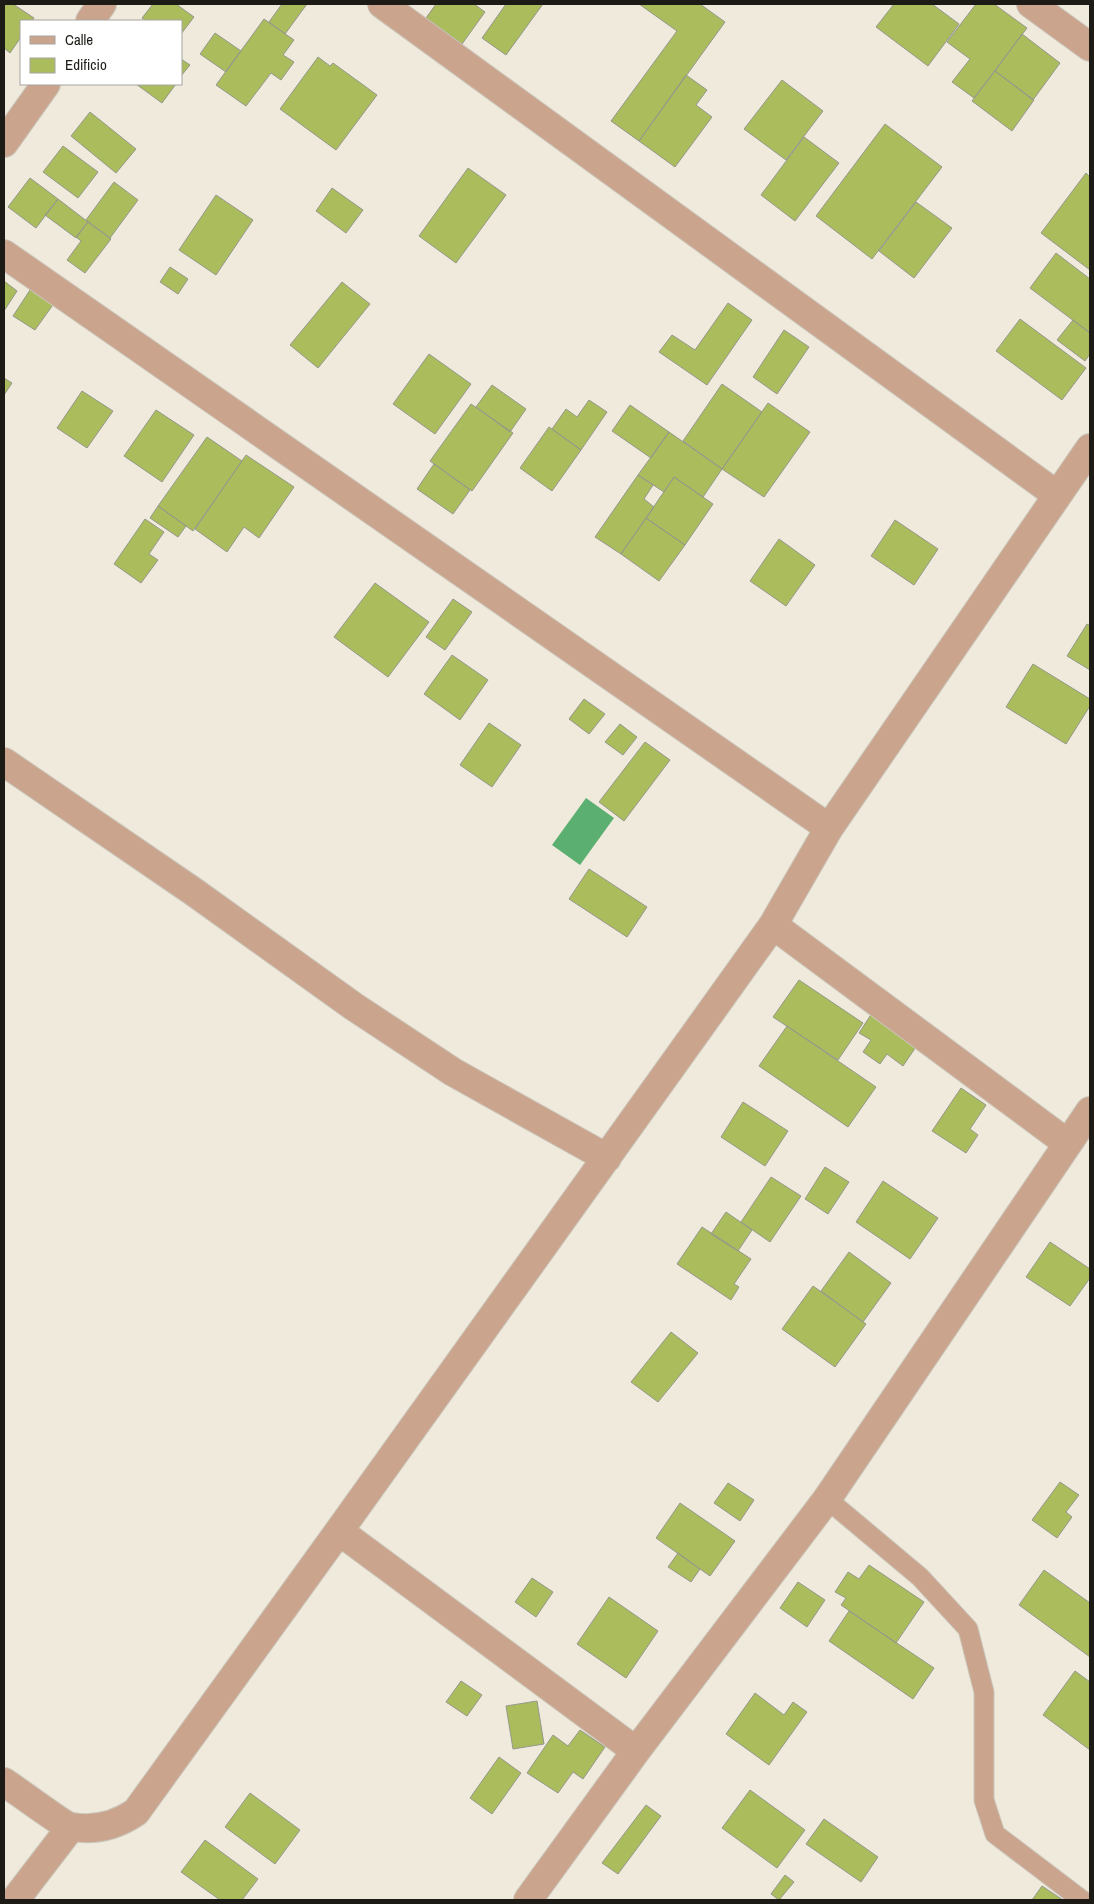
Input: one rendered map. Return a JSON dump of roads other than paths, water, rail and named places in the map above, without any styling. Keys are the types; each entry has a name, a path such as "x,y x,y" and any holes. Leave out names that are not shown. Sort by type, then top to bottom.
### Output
{"street":[{"path":"91,20 102,4"},
{"path":"382,4 1057,495"},
{"path":"1031,4 1090,47"},
{"path":"4,143 45,85"},
{"path":"4,254 829,828"},
{"path":"4,1782 71,1828 108,1826 136,1812 773,925 829,828 1090,448"},
{"path":"4,762 194,892 353,1006 453,1072 606,1158"},
{"path":"773,925 1067,1143"},
{"path":"528,1900 636,1751 827,1499 1090,1111"},
{"path":"339,1531 636,1751"},
{"path":"15,1900 71,1828"}],"lane":[{"path":"827,1499 920,1577 968,1629 984,1692 984,1800 995,1834 1082,1900"}]}
